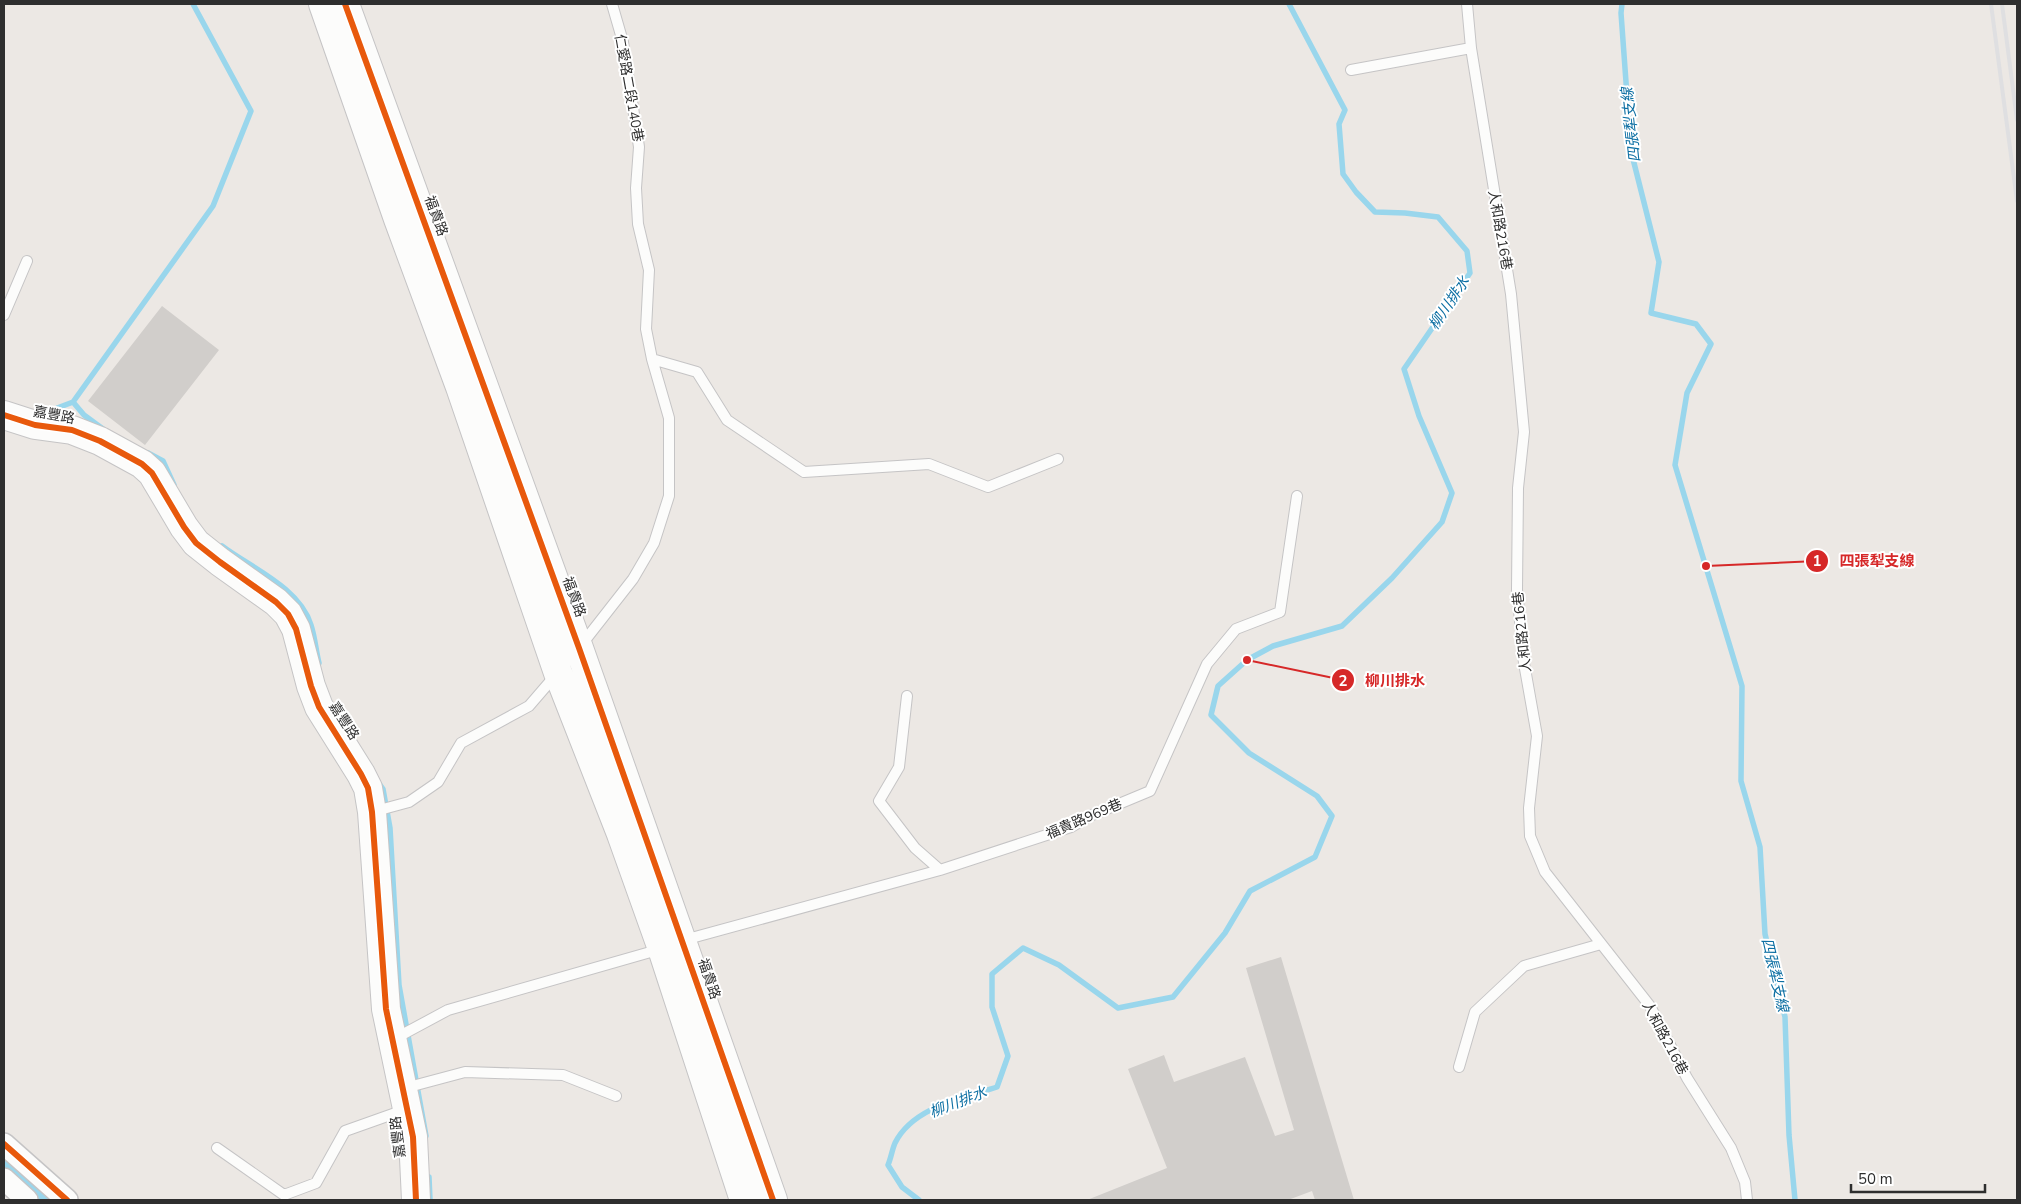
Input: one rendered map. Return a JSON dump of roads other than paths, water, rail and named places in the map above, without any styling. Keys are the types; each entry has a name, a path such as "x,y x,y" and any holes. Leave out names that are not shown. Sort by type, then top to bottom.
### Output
{"street":[{"name":"福貴路","path":"323,4 398,220 460,387 558,673 621,834 672,945 773,1200"},
{"name":"福貴路","path":"345,4 579,648 672,945 744,1200"},
{"name":"嘉豐路","path":"4,415 35,425 72,430 100,441 142,464 152,473 184,527 196,543 276,602 288,614 296,629 311,686 319,708 362,774 368,788 372,812 386,1009 406,1099 412,1137 416,1200"},
{"path":"4,1144 67,1200"},
{"path":"4,1179 27,1200"}],"lane":[{"name":"仁愛路二段140巷","path":"372,812 410,802 438,782 461,743 530,706 633,580 654,543 669,496 669,418 652,359 646,329 649,270 638,224 636,197 639,147 623,42 612,4"},
{"name":"人和路216巷","path":"1467,4 1471,48 1511,294 1524,432 1518,488 1518,590 1524,663 1537,736 1529,808 1530,836 1545,872 1650,1006 1687,1078 1731,1148 1745,1182 1747,1200"},
{"path":"1351,70 1471,48"},
{"path":"4,314 27,261"},
{"path":"652,359 697,372 727,420 804,472 929,464 988,487 1058,459"},
{"name":"福貴路969巷","path":"394,1040 448,1010 940,870 1071,827 1090,816 1150,791 1208,664 1236,629 1280,612 1297,496"},
{"path":"907,696 899,767 879,801 915,848 940,870"},
{"path":"1459,1068 1475,1012 1524,966 1601,944"},
{"path":"217,1148 284,1195 316,1183 345,1131 406,1099 465,1072 563,1075 616,1096"}],"water":[{"path":"4,1151 59,1200 36,1200 4,1171"}],"waterway":[{"path":"103,429 84,415 73,402 213,206 251,111 193,4"},
{"name":"柳川排水","path":"919,1200 902,1187 888,1165 893,1148 903,1131 926,1112 955,1100 997,1087 1008,1056 992,1007 992,974 1023,948 1059,965 1118,1008 1173,997 1225,933 1250,891 1315,857 1332,816 1317,796 1249,753 1211,715 1218,686 1247,660 1273,646 1342,626 1392,578 1442,522 1452,493 1419,416 1404,369 1470,273 1467,251 1438,217 1375,212 1356,192 1343,174 1339,124 1345,110 1289,4"},
{"name":"四張犁支線","path":"1622,4 1621,13 1631,151 1659,262 1651,313 1696,324 1711,344 1687,393 1675,465 1742,686 1741,781 1760,847 1765,934 1785,1017 1789,1135 1795,1200"},
{"path":"39,415 73,402"},
{"path":"148,453 163,461 174,485"},
{"path":"222,546 273,580 296,600 305,612 311,625 319,663"},
{"path":"378,782 383,789 390,828 399,985 426,1136"},
{"path":"429,1177 430,1200"}],"railway":[{"path":"1991,4 2017,201"},
{"path":"2002,4 2017,120"}],"place":[{"name":"四張犁支線","path":"1706,566"},
{"name":"柳川排水","path":"1247,660"}]}
